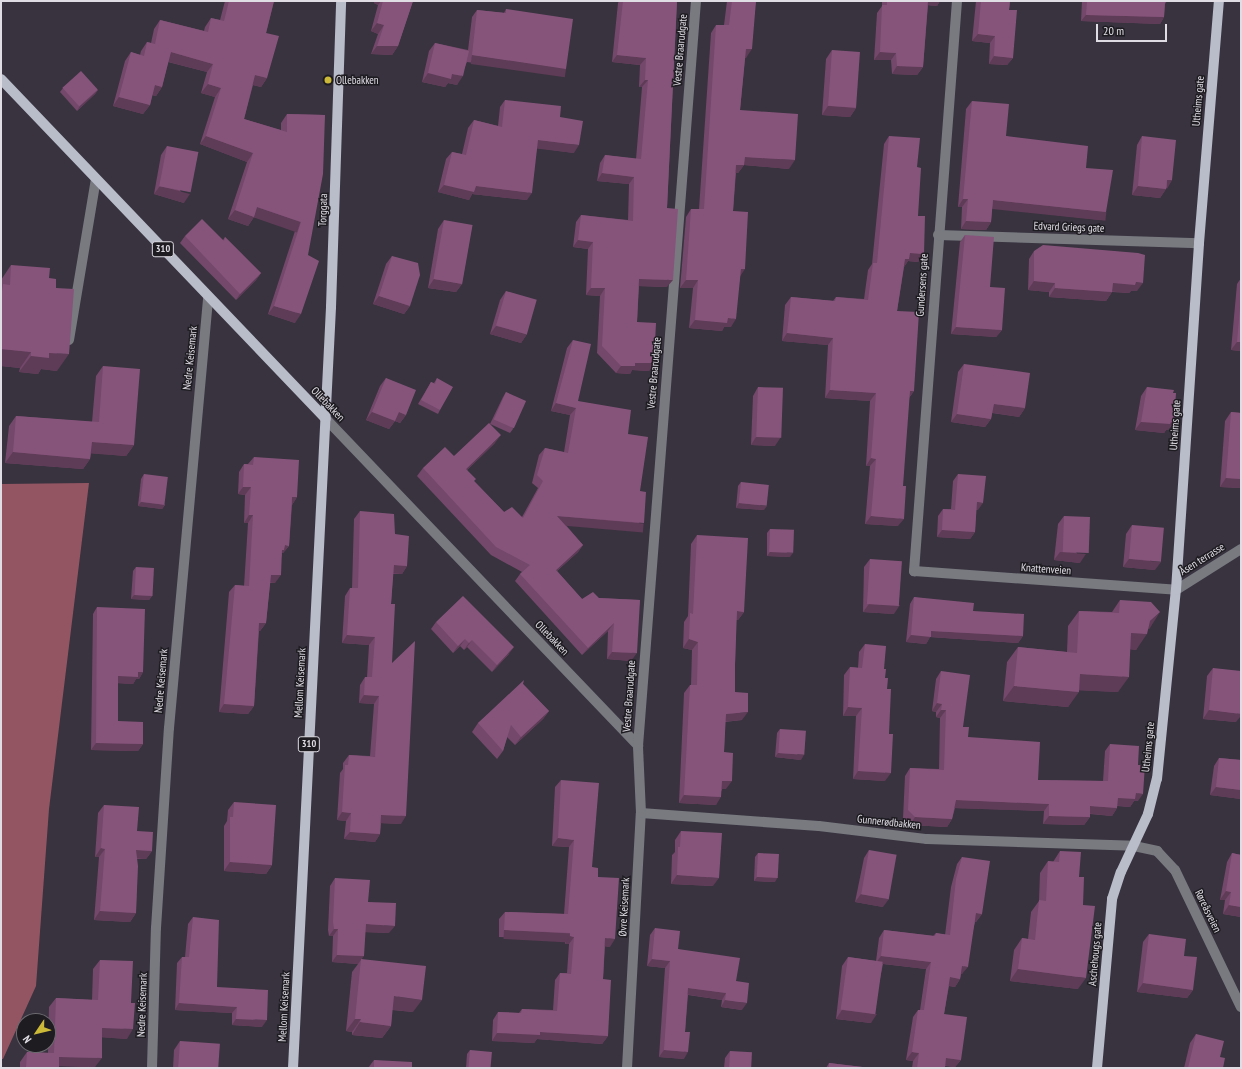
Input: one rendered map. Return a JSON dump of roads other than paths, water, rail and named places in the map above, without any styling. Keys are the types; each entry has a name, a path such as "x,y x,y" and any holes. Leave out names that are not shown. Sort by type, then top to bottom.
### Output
{"main road":[{"name":"Torggata","path":"326,419 341,1"},
{"name":"Utheims gate","path":"1134,846 1148,814 1157,779 1176,590 1199,243 1219,1"},
{"name":"Ollebakken","path":"1,79 326,419"},
{"name":"Mellom Keisemark","path":"293,1068 326,419"},
{"name":"Aschehougs gate","path":"1097,1068 1112,899 1121,872 1134,846"}],"street":[{"name":"Vestre Braarudgate","path":"638,746 696,1"},
{"name":"Gundersens gate","path":"914,571 938,235 957,1"},
{"path":"67,350 96,179"},
{"name":"Edvard Griegs gate","path":"938,235 1199,243"},
{"name":"Nedre Keisemark","path":"152,1068 156,928 169,728 208,297"},
{"name":"Ollebakken","path":"326,419 638,746"},
{"name":"Åsen terrasse","path":"1176,590 1241,549"},
{"name":"Knattenveien","path":"914,571 1176,590"},
{"name":"Øvre Keisemark","path":"627,1068 641,813 638,746"},
{"name":"Gunnerødbakken","path":"641,813 819,826 927,838 1134,846"},
{"name":"Røreåsveien","path":"1134,846 1157,851 1175,870 1241,1007"}],"place":[{"name":"Ollebakken","path":"328,80"}]}
